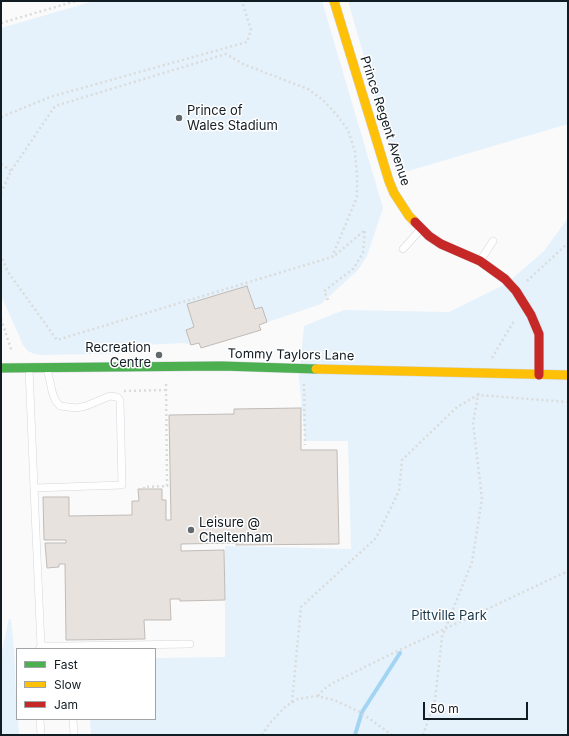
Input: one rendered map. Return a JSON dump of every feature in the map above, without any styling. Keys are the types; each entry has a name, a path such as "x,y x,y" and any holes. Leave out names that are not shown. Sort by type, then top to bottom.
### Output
{"street":[{"name":"Prince Regent Avenue","path":"334,1 389,181 401,205 409,216 422,229 441,244 480,261 499,274 516,291 525,303 540,341 539,375"},
{"name":"Tommy Taylors Lane","path":"1,368 222,366 539,375 568,374"}],"lane":[{"path":"403,250 422,229"},
{"path":"480,261 493,241"},
{"path":"29,368 40,647 190,644"},
{"path":"34,488 122,485 120,400 114,396 110,396 86,406 72,408 60,406 55,400 52,392 47,368"},
{"path":"40,720 41,735"},
{"path":"73,720 74,735"}],"path":[{"path":"1,23 76,1"},
{"path":"1,117 50,98 247,42 251,30 242,1"},
{"path":"1,193 11,171 55,106 226,54 243,64 308,89 323,100 348,130 355,152 357,197 332,258"},
{"path":"1,164 11,171"},
{"path":"1,256 8,272 57,340 332,258 366,230 363,253 353,269 324,291 328,300"},
{"path":"516,291 568,243"},
{"path":"423,735 435,700 442,637 472,562 482,499 473,423 483,373 525,303"},
{"path":"1,319 12,355 13,368"},
{"path":"144,489 144,487 168,486 166,384"},
{"path":"304,393 305,445"},
{"path":"292,702 301,607 376,538 399,491 402,460 457,407 478,395 568,402"},
{"path":"318,696 323,690 333,683 568,571"},
{"path":"262,735 280,711 292,702 307,696 318,696 334,700 360,712 392,735"}],"green space":[{"name":"Prince of Wales Stadium","path":"94,1 322,1 383,208 367,256 358,270 321,304 259,325 261,330 201,348 199,343 191,345 184,343 140,345 141,353 42,355 34,354 28,351 23,345 1,295 1,28"},
{"path":"348,1 568,1 568,124 398,174"},
{"name":"Pittville Park","path":"568,218 568,735 91,735 90,720 156,720 156,658 225,657 225,546 351,549 348,441 305,441 299,377 304,326 344,310 449,312 506,284 544,251"},
{"path":"9,619 11,619 14,649 16,720 18,720 19,735 1,735 1,655"}],"building":[{"path":"247,286 255,309 262,307 267,322 259,325 261,330 201,348 199,343 191,345 186,330 194,327 187,304"},
{"name":"Leisure @ Cheltenham","path":"301,408 301,450 337,450 339,544 181,544 181,551 224,550 225,600 180,601 180,599 170,599 171,620 144,620 145,639 66,640 65,564 59,564 59,567 47,568 45,543 66,543 66,540 44,540 43,497 69,497 69,516 132,515 132,501 139,501 138,489 162,489 162,500 166,500 166,520 171,520 169,415 234,414 234,409"}],"waterway":[{"path":"355,735 362,712 400,653"}],"traffic: fast":[{"path":"1,368 222,366 316,369"}],"traffic: slow":[{"path":"334,1 389,181 394,193 409,216 415,222"},
{"path":"316,369 568,375"}],"traffic: jam":[{"path":"415,222 429,236 441,244 480,261 505,279 516,291 531,315 539,334 539,375"}],"place":[{"name":"Prince of Wales Stadium","path":"179,118"},
{"name":"Recreation Centre","path":"159,355"},
{"name":"Leisure @ Cheltenham","path":"191,530"}]}
